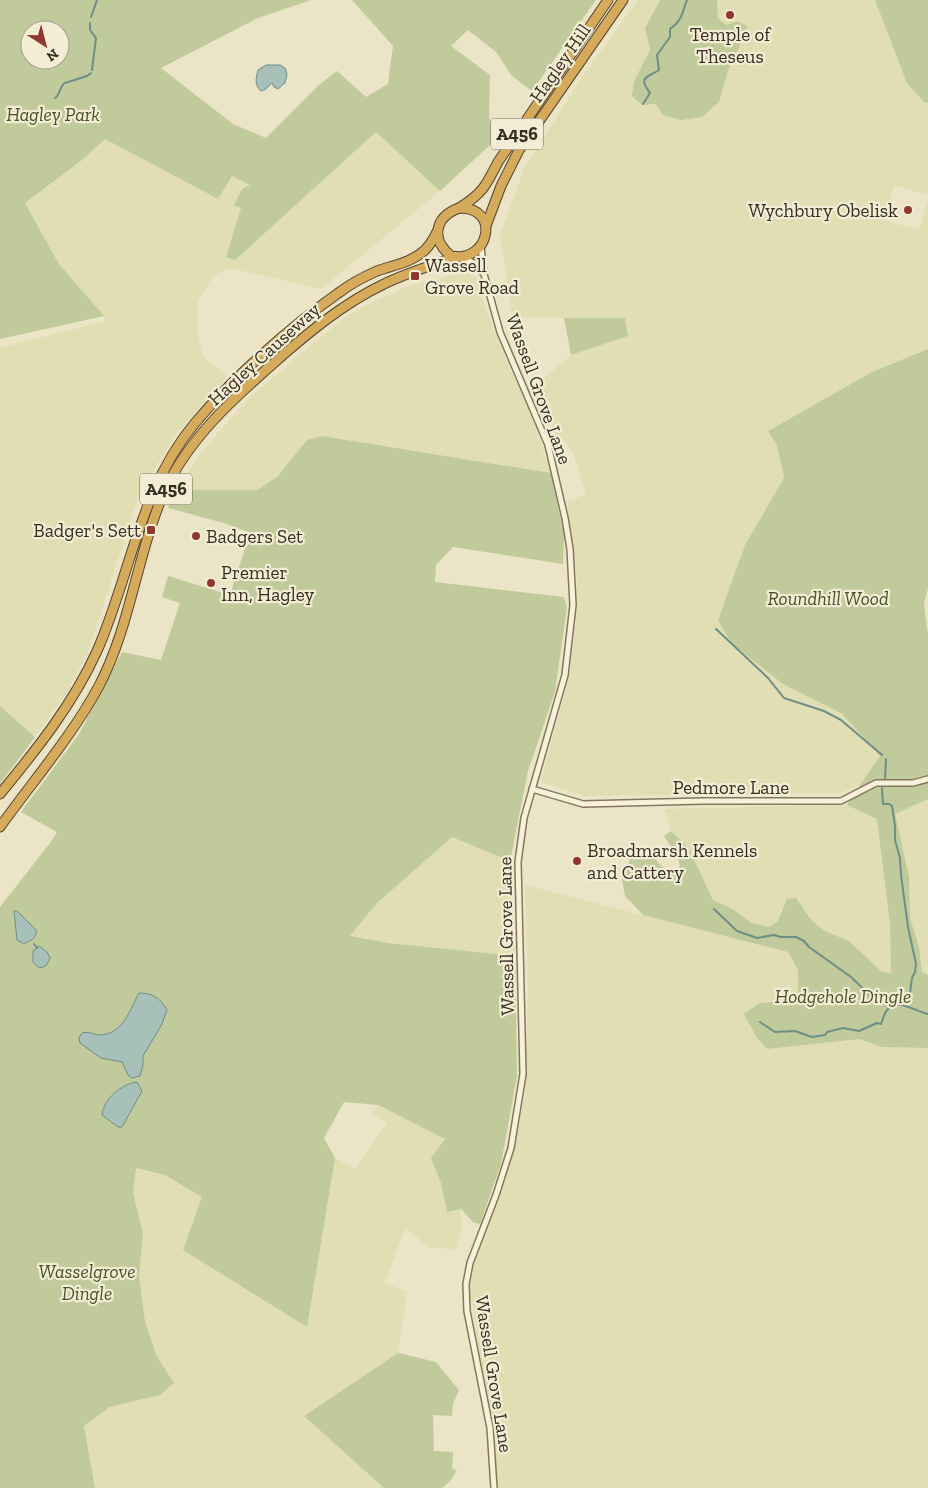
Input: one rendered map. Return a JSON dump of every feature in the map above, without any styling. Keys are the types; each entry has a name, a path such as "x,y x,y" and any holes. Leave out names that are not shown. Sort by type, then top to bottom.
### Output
{"highway":[{"name":"Hagley Hill","path":"459,208 484,190 498,162 608,0"},
{"name":"Hagley Hill","path":"486,226 501,186 519,150 623,0"},
{"path":"459,208 472,209 478,212 486,226 486,236 481,247 461,257 451,256 438,243 439,225 445,216 459,208"},
{"name":"Hagley Causeway","path":"0,794 37,749 81,685 98,649 114,607 140,521 155,486 170,458 190,430 223,393 255,362 311,314 352,284 377,271 406,262 416,256 425,250 438,232"},
{"name":"Hagley Causeway","path":"0,827 68,734 98,686 114,652 151,525 180,463 204,431 237,395 293,346 342,307 383,284 418,270 461,257"}],"street":[{"name":"Wassell Grove Lane","path":"481,247 484,274 500,332 548,445 565,518 570,549 573,605 565,675 524,818 518,862 523,1074 511,1148 496,1195 470,1263 466,1284 467,1311 490,1428 494,1488"},
{"path":"461,257 484,274"},
{"name":"Pedmore Lane","path":"532,789 583,804 703,801 841,801 876,783 913,783 928,780"}],"shaded area":[{"path":"638,0 660,0 645,28 650,50 634,81 642,105 719,102 728,71 745,34 737,21 726,25 718,18 717,0 928,0 928,195 894,185 884,220 919,230 928,201 928,349 872,372 768,431 777,445 784,478 745,545 718,620 731,643 783,684 841,713 880,756 860,785 840,793 584,796 541,782 571,668 576,620 577,580 567,501 586,495 576,461 568,444 554,432 539,382 571,355 628,336 625,318 513,318 500,235 525,167 584,74"},
{"path":"376,132 440,191 321,289 230,268 214,275 198,300 197,326 202,356 227,376 174,437 139,495 88,652 68,691 35,737 0,706 0,348 106,321 104,316 59,264 25,203 82,160 105,139 217,199 232,176 251,185 234,205 241,208 235,259"},
{"path":"468,273 477,278 481,295 503,353 530,414 551,473 322,436 307,440 277,477 257,490 176,490 194,462 249,398 346,316 374,301 409,286 450,275"},
{"path":"928,799 928,975 922,972 920,967 919,947 910,918 909,876 895,814"},
{"path":"847,805 877,819 890,924 891,973 882,972 849,941 825,931 813,922 806,910 782,909 778,921 769,927 752,923 731,908 713,900 688,847 671,831 664,809"},
{"path":"452,837 510,861 515,956 388,943 350,937 376,904"},
{"path":"525,885 788,952 798,970 798,997 787,1001 760,1003 749,1025 767,1049 860,1039 881,1047 928,1048 928,1488 497,1488 494,1427 478,1345 470,1285 474,1264 499,1197 514,1148 525,1096 528,990"},
{"path":"378,1105 445,1139 431,1158 441,1183 461,1209 461,1233 456,1249 431,1248 405,1229 385,1283 407,1292 398,1353 304,1416 384,1488 95,1488 84,1426 110,1407 160,1395 174,1383 157,1357 145,1321 139,1276 143,1233 133,1192 136,1168 165,1175 202,1197 307,1326 335,1158 355,1169 387,1123 372,1112"}],"green space":[{"name":"Hagley Park","path":"0,0 311,0 258,18 161,68 233,124 266,138 320,84 337,71 366,97 388,84 393,46 352,0 596,0 532,91 512,76 496,52 468,30 451,46 490,75 489,118 502,134 440,191 376,132 235,260 226,257 241,208 234,205 242,189 250,185 232,176 218,199 105,139 82,160 25,203 59,264 104,316 0,339"},
{"path":"660,0 717,0 718,18 726,25 737,21 747,26 728,71 719,102 702,117 681,120 663,115 656,104 642,105 632,96 634,81 650,50 645,28"},
{"path":"875,0 928,0 928,102 925,103 907,83"},
{"path":"564,318 625,318 628,336 571,355"},
{"name":"Roundhill Wood","path":"928,349 928,588 924,604 928,634 928,799 895,814 909,876 910,918 919,947 922,972 928,975 928,1048 881,1047 860,1039 767,1049 757,1038 744,1014 760,1003 787,1001 798,997 798,970 788,952 643,915 625,896 622,880 632,854 642,846 667,870 673,872 680,866 676,854 664,836 671,831 688,847 713,900 731,908 752,923 769,927 778,921 787,899 796,898 813,922 825,931 849,941 882,972 891,973 890,924 877,819 847,805 880,756 841,713 783,684 731,643 718,620 745,545 784,478 777,445 768,431 872,372"},
{"name":"Wasselgrove Dingle","path":"322,436 551,473 564,535 563,564 453,547 436,565 435,582 564,597 567,607 555,692 528,771 510,861 452,837 376,904 350,936 388,943 515,956 517,1076 501,1164 480,1224 473,1222 461,1209 447,1212 441,1183 431,1158 445,1139 378,1105 344,1102 324,1138 335,1158 307,1327 183,1250 202,1197 165,1175 136,1168 133,1192 143,1234 139,1276 145,1321 157,1357 174,1383 160,1395 110,1407 84,1426 95,1488 0,1488 0,907 57,832 21,812 79,734 122,652 161,660 180,603 162,597 168,576 230,595 250,533 224,523 168,508 176,490 257,490 277,477 307,440"},
{"path":"0,706 35,737 0,784"},
{"path":"398,1353 436,1362 459,1390 453,1404 452,1416 433,1415 434,1451 453,1452 452,1469 457,1470 451,1480 442,1488 384,1488 304,1416"}],"water":[{"path":"266,65 280,65 285,68 287,74 285,83 278,89 272,83 261,91 256,84 258,70"},
{"path":"14,911 17,911 36,930 36,935 24,944 17,940"},
{"path":"39,946 47,952 50,958 46,966 39,968 33,962 33,951"},
{"path":"139,993 156,997 167,1010 162,1024 143,1056 140,1076 132,1078 128,1075 122,1062 101,1058 80,1043 79,1038 82,1033 87,1032 101,1035 115,1030 129,1013"},
{"path":"137,1082 142,1091 122,1127 118,1127 102,1115 103,1109 110,1098 120,1089"}],"waterway":[{"path":"91,17 97,0"},
{"path":"643,104 650,93 646,88 645,78 659,70 657,55 670,37 670,29 679,20 687,0"},
{"path":"90,23 90,30 96,38 92,70"},
{"path":"55,98 65,83 91,73"},
{"path":"716,629 768,678 784,698 824,711 841,720 882,755"},
{"path":"885,780 886,759"},
{"path":"882,788 883,804 892,806 908,927 916,964 910,993 902,1005"},
{"path":"714,909 737,931 757,938 774,935 796,937 804,941 809,947 851,977 876,1001 891,1006"},
{"path":"34,944 37,948"},
{"path":"760,1022 775,1032 795,1031 812,1037 825,1035 827,1032 843,1028 859,1031 877,1023 881,1024 887,1010 891,1006 896,1005 907,1006 928,1014"}],"place":[{"name":"Temple of Theseus","path":"730,15"},
{"name":"Wychbury Obelisk","path":"908,210"},
{"name":"Wassell Grove Road","path":"415,276"},
{"name":"Badger's Sett","path":"151,530"},
{"name":"Badgers Set","path":"196,536"},
{"name":"Premier Inn, Hagley","path":"211,583"},
{"name":"Broadmarsh Kennels and Cattery","path":"577,861"}],"park label":[{"name":"Hodgehole Dingle","path":"843,996"}]}
